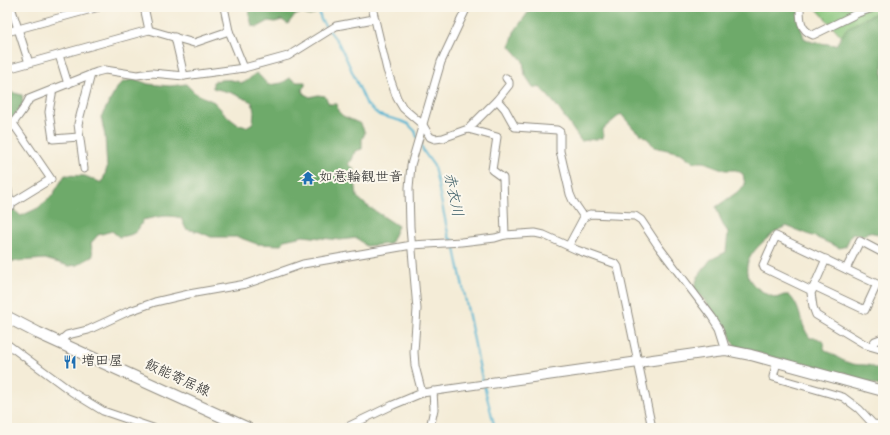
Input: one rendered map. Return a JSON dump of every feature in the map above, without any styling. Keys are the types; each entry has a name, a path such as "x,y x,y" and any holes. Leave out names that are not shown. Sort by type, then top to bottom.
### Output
{"main road":[{"name":"飯能寄居線","path":"7,317 247,428"}],"street":[{"path":"11,7 29,63"},
{"path":"7,32 99,7"},
{"path":"144,7 149,30"},
{"path":"224,7 229,31 244,68"},
{"path":"372,7 387,70 398,98 406,111 423,125 430,137 435,139 451,137 468,130 509,85 506,78"},
{"path":"422,393 415,366 414,352 416,309 409,188 411,166 441,62 467,7"},
{"path":"800,7 800,17 803,28 808,33 813,35 858,13 876,7"},
{"path":"7,132 12,122 25,107 28,99 92,74 105,70 137,75 152,73 184,76 244,68 288,56 336,26 374,19"},
{"path":"7,69 149,30 194,43 229,31"},
{"path":"175,37 184,76"},
{"path":"59,55 68,84"},
{"path":"84,170 78,124 92,74"},
{"path":"53,89 50,112 53,139 80,137"},
{"path":"496,100 505,108 516,127 557,130 560,132 560,151 570,194 584,217"},
{"path":"7,185 12,205 51,179 12,122"},
{"path":"468,130 497,137 492,170 503,178 505,235"},
{"path":"568,245 584,217 590,214 635,216 641,220 659,247 712,317 719,328 726,350"},
{"path":"59,342 67,335 88,330 127,312 155,302 189,294 246,284 303,264 412,245 461,242 495,238 505,235 535,233 544,235 577,250 616,264 618,267 652,428"},
{"path":"776,236 826,259 877,284 865,310 764,268 763,264 776,236"},
{"path":"846,269 860,242 881,252 883,250"},
{"path":"826,259 813,288 812,300 816,315 866,345 883,350"},
{"path":"871,346 875,341 883,338"},
{"path":"7,344 72,392 103,411 153,428"},
{"path":"345,428 422,393 726,350 751,355 883,391"},
{"path":"777,362 773,378 842,397 859,409 873,424 883,425"},
{"path":"430,428 434,409 433,391"}],"green space":[{"path":"251,7 316,7 316,13 310,16 301,13 294,16 288,24 282,20 275,22 269,21 258,27 252,26 249,14"},
{"path":"532,7 799,7 799,20 804,38 812,42 836,45 847,28 883,9 883,235 868,232 863,236 852,233 846,246 840,248 786,226 771,235 754,251 749,259 747,274 757,288 765,293 776,298 789,295 797,306 807,334 810,338 817,338 824,342 824,349 849,363 873,366 875,368 883,367 883,387 851,377 845,372 840,374 828,372 743,349 734,345 728,331 694,287 698,277 710,260 726,252 728,232 723,225 716,207 745,185 743,174 736,170 725,170 704,162 693,162 681,153 654,147 649,140 635,130 621,114 603,129 603,138 581,141 556,105 541,88 533,87 525,75 523,61 510,46 514,32"},
{"path":"815,7 883,7 883,21 844,39"},
{"path":"256,73 268,85 282,83 290,78 297,82 305,82 305,86 302,89 304,94 310,97 318,95 325,96 329,104 337,104 338,111 343,116 361,124 365,133 362,139 362,149 355,151 352,160 348,164 354,169 357,197 366,205 398,226 390,244 366,246 357,238 340,240 303,236 284,240 282,245 257,244 238,237 211,237 200,232 186,229 181,218 167,216 143,220 139,228 134,233 128,235 119,237 112,231 98,235 91,243 93,256 77,265 69,266 45,259 7,262 7,204 21,216 38,208 52,196 65,175 85,176 102,183 107,168 105,136 101,117 117,88 123,82 135,79 148,84 170,86 186,84 195,93 214,102 237,124 246,127 253,123 254,112 252,102 232,93 213,88 213,82 218,80 227,80 244,83"},
{"path":"7,91 22,95 23,104 7,125"}],"waterway":[{"name":"赤衣川","path":"318,7 321,20 338,42 367,105 379,115 408,124 415,131 417,137"},
{"name":"赤衣川","path":"420,143 424,152 434,166 449,238 453,240"},
{"name":"赤衣川","path":"454,244 481,374 495,428"}],"place":[{"name":"如意輪観世音","path":"308,178"},
{"name":"増田屋","path":"70,362"}]}
